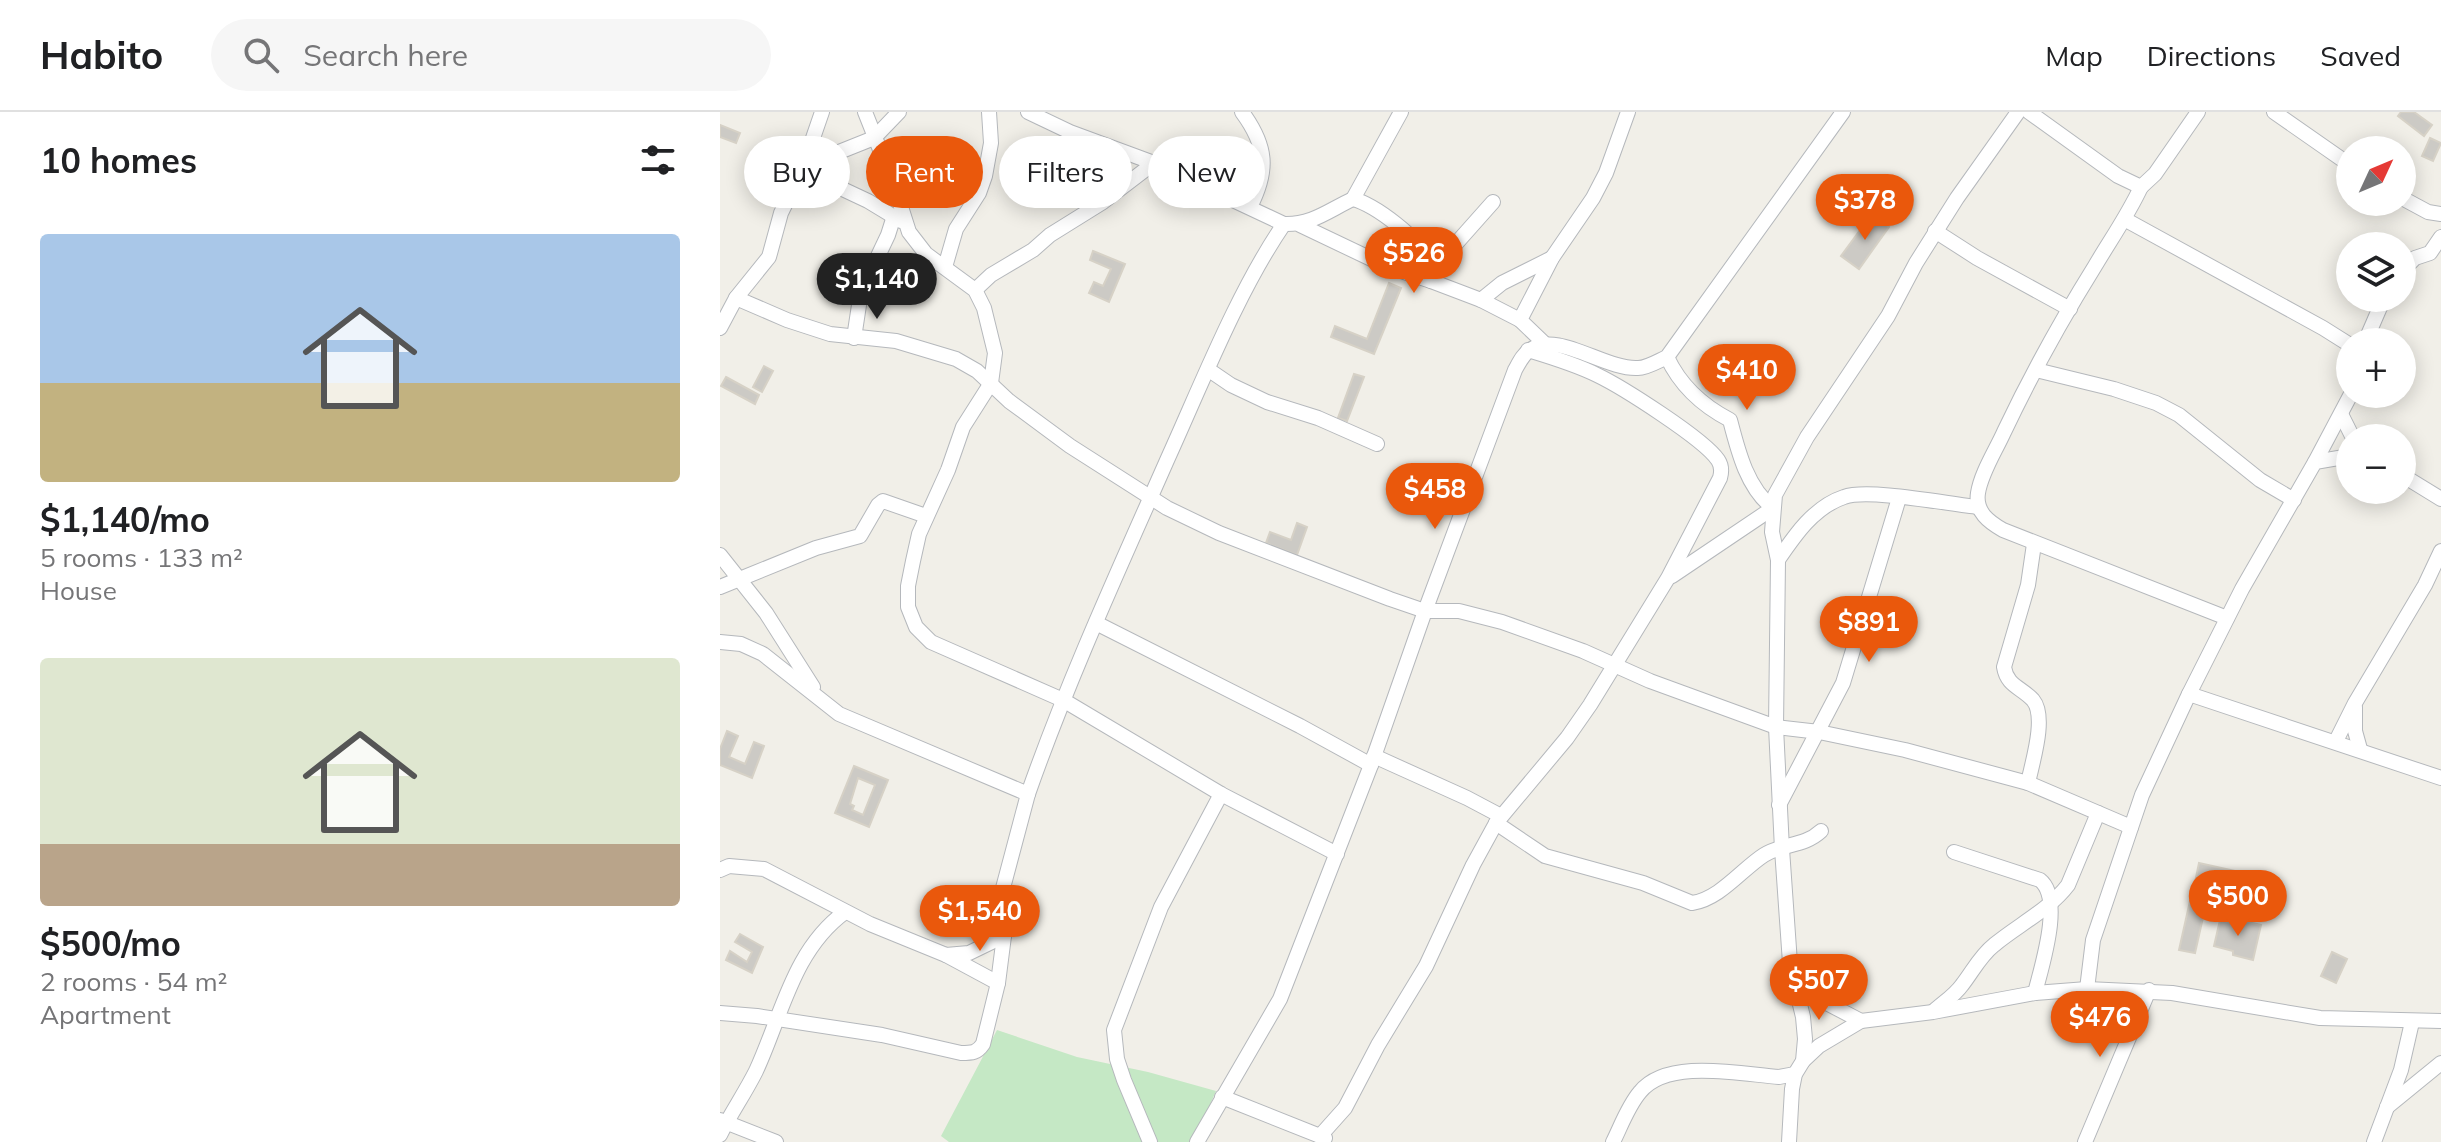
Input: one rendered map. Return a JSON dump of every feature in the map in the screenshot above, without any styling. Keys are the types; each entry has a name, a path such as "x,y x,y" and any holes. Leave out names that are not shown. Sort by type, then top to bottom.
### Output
{"street":[{"path":"815,136 822,112"},
{"path":"865,112 873,136"},
{"path":"876,136 899,112"},
{"path":"945,267 956,229 979,193 985,176 991,143 989,112"},
{"path":"1028,112 1070,132 1148,161"},
{"path":"1242,112 1257,136"},
{"path":"720,1013 776,1018 973,1053 983,1044 998,983 1004,936 1003,888 1028,794 1063,700 1150,498 1255,274 1292,224 1318,219 1353,199 1401,112"},
{"path":"1520,320 1552,258 1593,198 1606,173 1628,112"},
{"path":"1197,1142 1280,999 1373,760 1515,370 1528,350 1544,343 1559,345 1615,366 1640,369 1667,357 1843,112"},
{"path":"1789,1142 1805,1039 1787,934 1779,805 1776,727 1778,560 1772,532 1775,495 1807,437 1888,316 1935,231 2018,112"},
{"path":"2029,112 2118,176 2141,187"},
{"path":"2198,112 2155,174 2141,187 2126,220 2095,264 2036,370 1977,494 1978,507 1988,522 2034,544 2227,618"},
{"path":"2274,112 2336,155"},
{"path":"975,290 991,275 1033,250 1148,168"},
{"path":"850,192 900,220 918,246 975,290 984,308 995,353 991,383 963,427 948,470 919,534 908,586 908,607 916,627 931,642 1063,700 1221,794 1337,854"},
{"path":"1353,199 1392,219 1427,258 1431,281"},
{"path":"1431,281 1466,230 1493,202"},
{"path":"2416,206 2441,214"},
{"path":"720,328 736,298 769,257 784,208"},
{"path":"854,338 861,292 888,235 900,220 898,208"},
{"path":"1252,208 1386,266 1481,300 1520,320 1544,343"},
{"path":"2126,220 2336,336"},
{"path":"1935,231 2070,309"},
{"path":"2416,258 2430,253 2441,237"},
{"path":"1481,300 1502,283 1552,258"},
{"path":"736,298 830,334 896,341 945,354 967,364 1040,425 1150,498 1219,533 1425,611 1459,611 1479,615 1583,651 1650,681 1776,727 1819,732 1905,750 2028,783 2131,827"},
{"path":"1222,1097 1328,1140 1378,1045 1426,966 1462,887 1498,820 1567,738 1668,578 1720,478 1722,470 1718,461 1706,448 1614,385 1581,368 1528,350"},
{"path":"1667,357 1674,373 1686,386 1710,410 1730,420 1742,463 1759,494 1773,508"},
{"path":"1209,370 1231,385 1267,402 1318,418 1377,444"},
{"path":"2036,370 2156,403 2179,415 2260,480 2294,500"},
{"path":"2087,989 2093,940 2142,795 2227,618 2344,408"},
{"path":"2341,414 2346,424"},
{"path":"2315,462 2336,458"},
{"path":"2416,484 2441,499"},
{"path":"1778,560 1798,529 1843,497 1866,492 1978,507"},
{"path":"1779,805 1819,732 1851,660 1899,498"},
{"path":"720,587 816,548 860,536 883,501 926,516"},
{"path":"1668,578 1773,508"},
{"path":"2028,783 2039,729 2039,712 2034,702 2005,677 2004,667 2028,585 2034,544"},
{"path":"2336,741 2425,585 2441,551"},
{"path":"720,555 766,613 822,701"},
{"path":"2425,585 2441,592"},
{"path":"1096,623 1373,760 1467,798 1545,856 1643,883 1692,903 1712,895 1769,852 1806,842 1821,831"},
{"path":"720,642 741,644 763,654 839,714 1028,794"},
{"path":"2189,694 2441,778"},
{"path":"2355,703 2355,731 2360,749"},
{"path":"1150,1142 1117,1059 1114,1030 1161,907 1221,794"},
{"path":"1933,1012 1959,989 1982,955 2050,904 2068,885 2098,813"},
{"path":"1954,852 2046,884 2050,904 2048,939 2035,993"},
{"path":"720,870 729,866 764,869 845,912 946,955 998,983"},
{"path":"776,1142 722,1126 755,1073 776,1018 814,940 845,912"},
{"path":"946,955 969,953 1004,936"},
{"path":"1796,987 1861,1021"},
{"path":"1613,1142 1640,1091 1656,1078 1677,1071 1779,1077 1799,1068 1819,1046 1861,1021 1933,1012 2035,993 2087,989 2149,990 2320,1018 2441,1021"},
{"path":"2085,1142 2149,990"},
{"path":"2374,1142 2401,1070 2412,1022"},
{"path":"2387,1108 2441,1063"}],"green space":[{"path":"997,1030 1077,1057 1216,1091 1194,1142 949,1142 941,1136"}],"building":[{"path":"2401,112 2414,112 2432,125 2424,136 2398,116"},
{"path":"720,125 740,133 736,143 720,137"},
{"path":"2430,138 2441,143 2433,161 2422,156"},
{"path":"1872,214 1889,227 1859,269 1841,256"},
{"path":"1093,251 1125,264 1109,302 1089,293 1094,282 1103,286 1111,269 1090,260"},
{"path":"1389,283 1401,288 1374,354 1331,337 1335,326 1367,339"},
{"path":"764,366 773,371 762,392 753,387"},
{"path":"1354,374 1364,377 1347,421 1338,418"},
{"path":"726,377 759,395 755,404 721,386"},
{"path":"1297,523 1307,527 1297,555 1266,543 1270,532 1291,540"},
{"path":"727,731 738,736 729,757 745,764 754,742 764,746 752,778 720,765 720,749"},
{"path":"854,766 888,780 869,827 835,813","holes":["858,778 875,785 863,815 852,810 854,806 850,804"]},
{"path":"2199,863 2271,879 2265,903 2194,887"},
{"path":"2190,901 2206,904 2195,953 2179,950"},
{"path":"2220,920 2239,925 2240,920 2261,925 2253,960 2214,946"},
{"path":"740,934 763,947 752,973 726,960 730,951 747,962 752,952 735,942"},
{"path":"2332,952 2347,959 2336,983 2321,976"}]}
